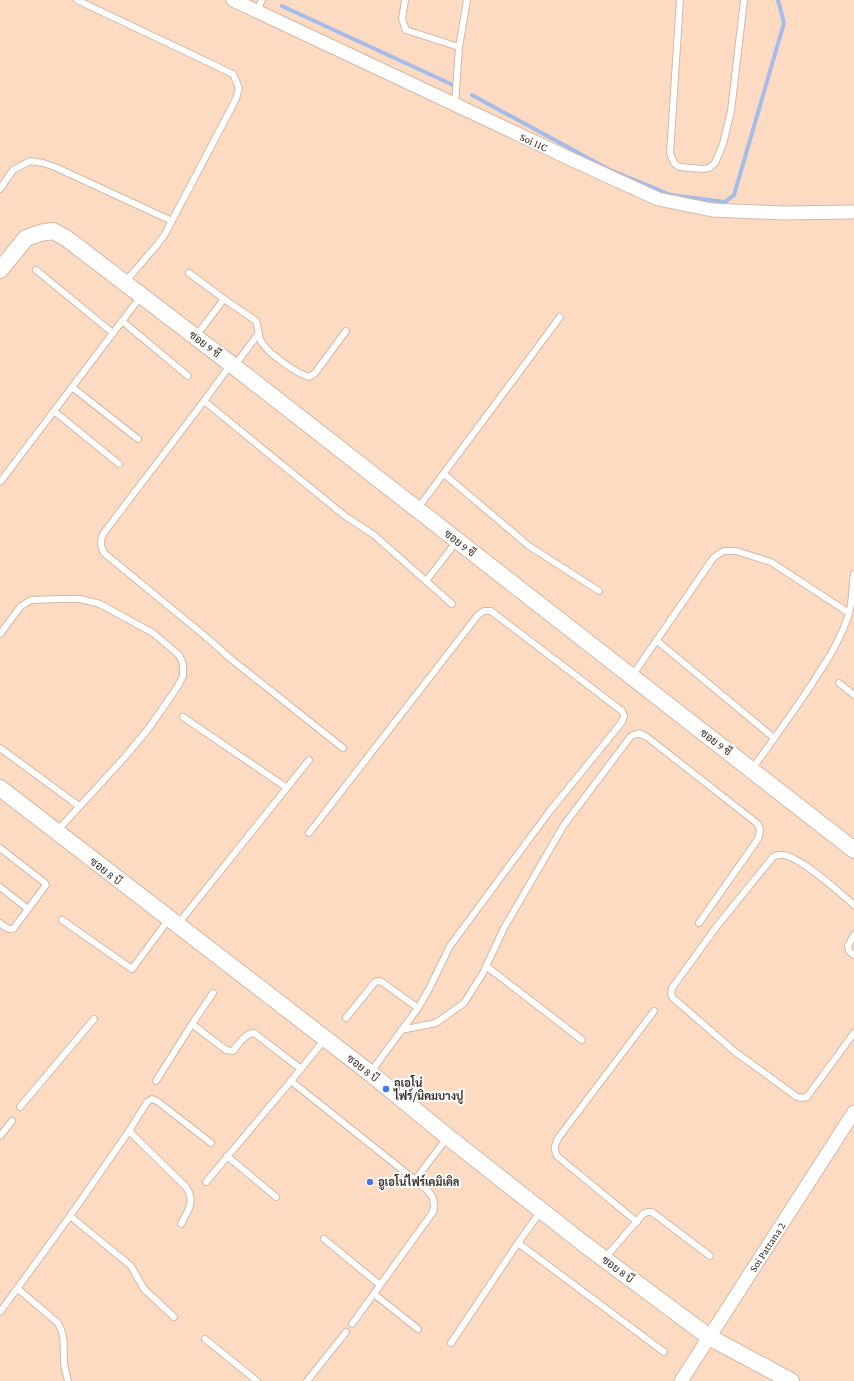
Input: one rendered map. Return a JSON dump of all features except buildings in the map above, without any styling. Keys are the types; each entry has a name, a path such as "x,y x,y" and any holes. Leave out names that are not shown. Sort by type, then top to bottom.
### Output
{"street":[{"name":"Soi 11C","path":"233,0 259,6 455,104 658,199 712,210 784,213 854,212"},
{"name":"ซอย 9 ซี","path":"0,270 26,238 52,231 66,238 196,337 854,849"},
{"name":"ซอย 8 บี","path":"0,788 370,1073 448,1137 604,1259 709,1337 791,1381"},
{"name":"Soi Pattana 2","path":"680,1381 854,1112"}],"lane":[{"path":"77,0 233,74 239,88 236,99 158,245 124,282"},
{"path":"405,0 402,19 406,30 459,47"},
{"path":"455,104 459,47 467,0"},
{"path":"680,0 670,153 674,163 679,167 703,169 709,168 715,163 723,144 731,111 744,0"},
{"path":"0,189 13,170 30,162 43,163 55,167 172,221"},
{"path":"36,270 113,333"},
{"path":"189,273 256,321 261,340 267,349 302,375 309,377 315,373 346,331"},
{"path":"1,481 141,296"},
{"path":"196,337 224,299"},
{"path":"417,509 560,317"},
{"path":"122,321 188,376"},
{"path":"259,333 204,401 103,534 100,541 100,547 104,553 205,636 230,659 343,748"},
{"path":"72,387 138,439"},
{"path":"204,401 345,516 374,535 452,604"},
{"path":"54,411 119,464"},
{"path":"444,474 528,546 598,592"},
{"path":"426,581 457,541"},
{"path":"632,677 714,557 724,551 736,551 771,562 849,613"},
{"path":"752,769 810,688 830,656 849,613 853,596 854,574"},
{"path":"0,634 25,602 45,599 80,599 100,604 153,633 179,655 183,664 183,676 178,686 149,728 124,758 56,832"},
{"path":"309,833 478,615 484,611 491,611 622,711 624,716 622,722 548,812 450,946 418,1008 370,1073"},
{"path":"656,640 774,738"},
{"path":"839,683 854,695"},
{"path":"183,717 287,788"},
{"path":"401,1030 436,1023 464,1003 486,966 504,928 564,825 631,736 639,734 647,737 758,824 760,830 758,839 699,923"},
{"path":"0,748 79,806"},
{"path":"62,920 130,971 287,788 309,760"},
{"path":"0,848 45,883 44,888 14,928 11,930 8,929 0,923"},
{"path":"854,905 812,869 790,857 780,854 774,857 717,926 672,988 671,994 673,998 734,1051 797,1097 807,1097 854,1033"},
{"path":"0,887 28,909"},
{"path":"854,936 848,946 849,951 854,955"},
{"path":"486,966 582,1040"},
{"path":"346,1018 375,982 378,981 382,982 418,1008"},
{"path":"156,1081 213,994"},
{"path":"637,1222 557,1156 554,1151 555,1144 559,1137 654,1011"},
{"path":"20,1107 94,1019"},
{"path":"192,1024 230,1052 233,1051 247,1035 254,1033 300,1069"},
{"path":"206,1182 325,1038"},
{"path":"291,1081 415,1180 433,1196 435,1203 433,1212 352,1324"},
{"path":"0,1312 18,1289 129,1132 147,1102 152,1100 158,1101 211,1144"},
{"path":"0,1136 12,1121"},
{"path":"129,1132 186,1187 191,1194 192,1202 180,1224"},
{"path":"415,1180 448,1137"},
{"path":"227,1156 276,1197"},
{"path":"451,1343 542,1210"},
{"path":"604,1259 643,1214 647,1212 652,1212 710,1256"},
{"path":"70,1216 131,1266 144,1289 174,1317"},
{"path":"324,1239 380,1285"},
{"path":"518,1243 664,1352"},
{"path":"18,1289 58,1323 61,1328 64,1337 64,1362 68,1381"},
{"path":"374,1294 418,1329"},
{"path":"307,1381 346,1332"},
{"path":"205,1339 257,1381"}],"shaded area":[{"path":"0,0 854,0 854,1381 0,1381"}],"waterway":[{"path":"472,95 608,169 671,195 725,202 734,195 784,23 778,0"},
{"path":"282,6 453,85"}],"place":[{"name":"อูเอโน่ ไฟร์/นิคมบางปู","path":"386,1089"},
{"name":"อูเอโน่ไฟร์เคมิเคิล","path":"370,1182"}]}
